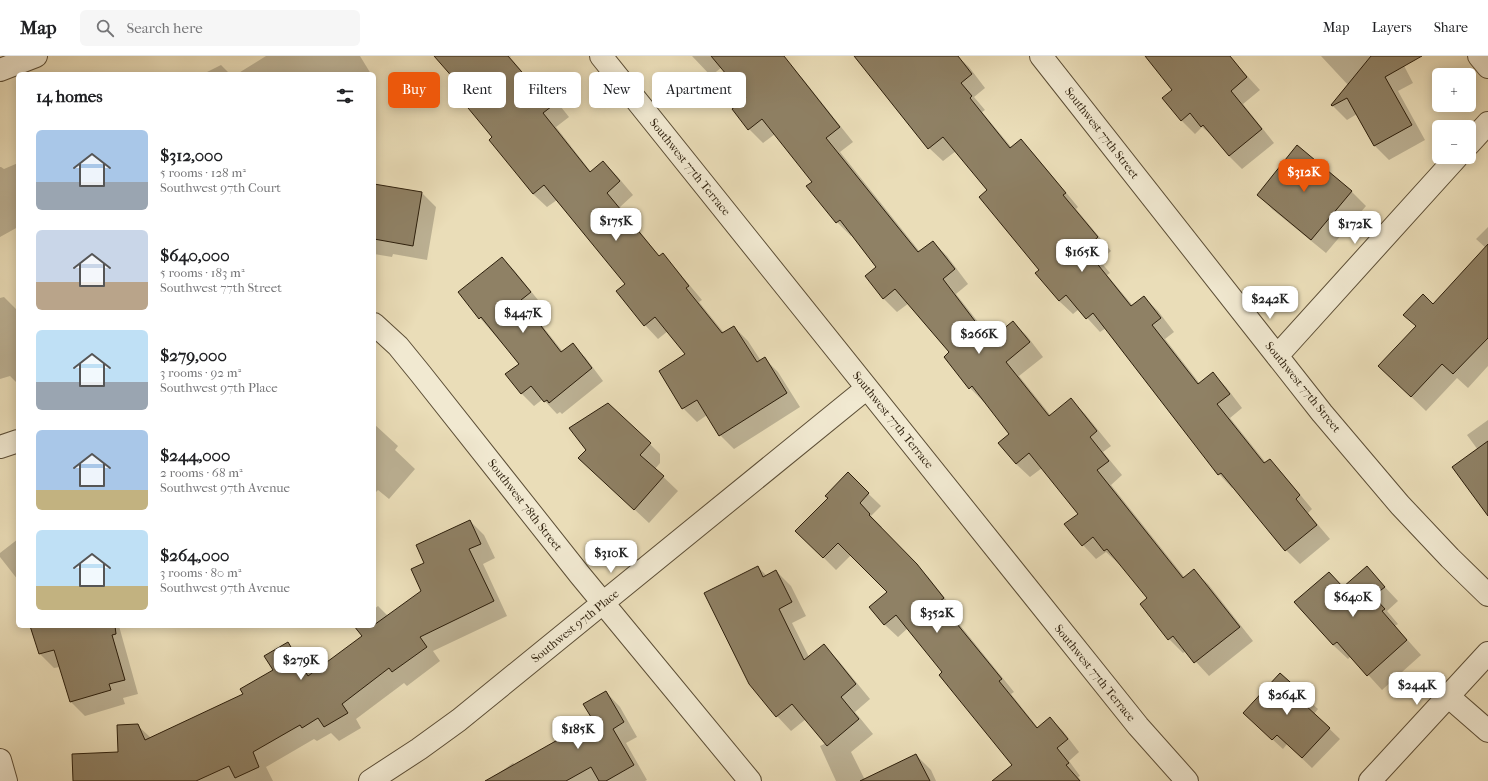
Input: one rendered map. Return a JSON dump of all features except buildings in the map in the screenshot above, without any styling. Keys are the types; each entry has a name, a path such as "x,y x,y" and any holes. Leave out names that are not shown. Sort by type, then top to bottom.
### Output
{"street":[{"path":"0,70 36,56"},
{"name":"Southwest 77th Terrace","path":"601,56 1138,726 1187,781"},
{"name":"Southwest 77th Street","path":"1041,56 1277,356 1400,505 1445,553 1488,595"},
{"path":"1479,56 1488,67"},
{"path":"1476,136 1488,123"},
{"path":"1277,356 1451,164"},
{"name":"Southwest 78th Street","path":"376,326 398,346 603,603 750,781"},
{"name":"Southwest 97th Place","path":"370,781 419,749 459,720 867,388"},
{"path":"0,447 16,442"},
{"path":"1370,781 1488,653"},
{"path":"1448,697 1488,731"},
{"path":"0,760 6,781"}]}
